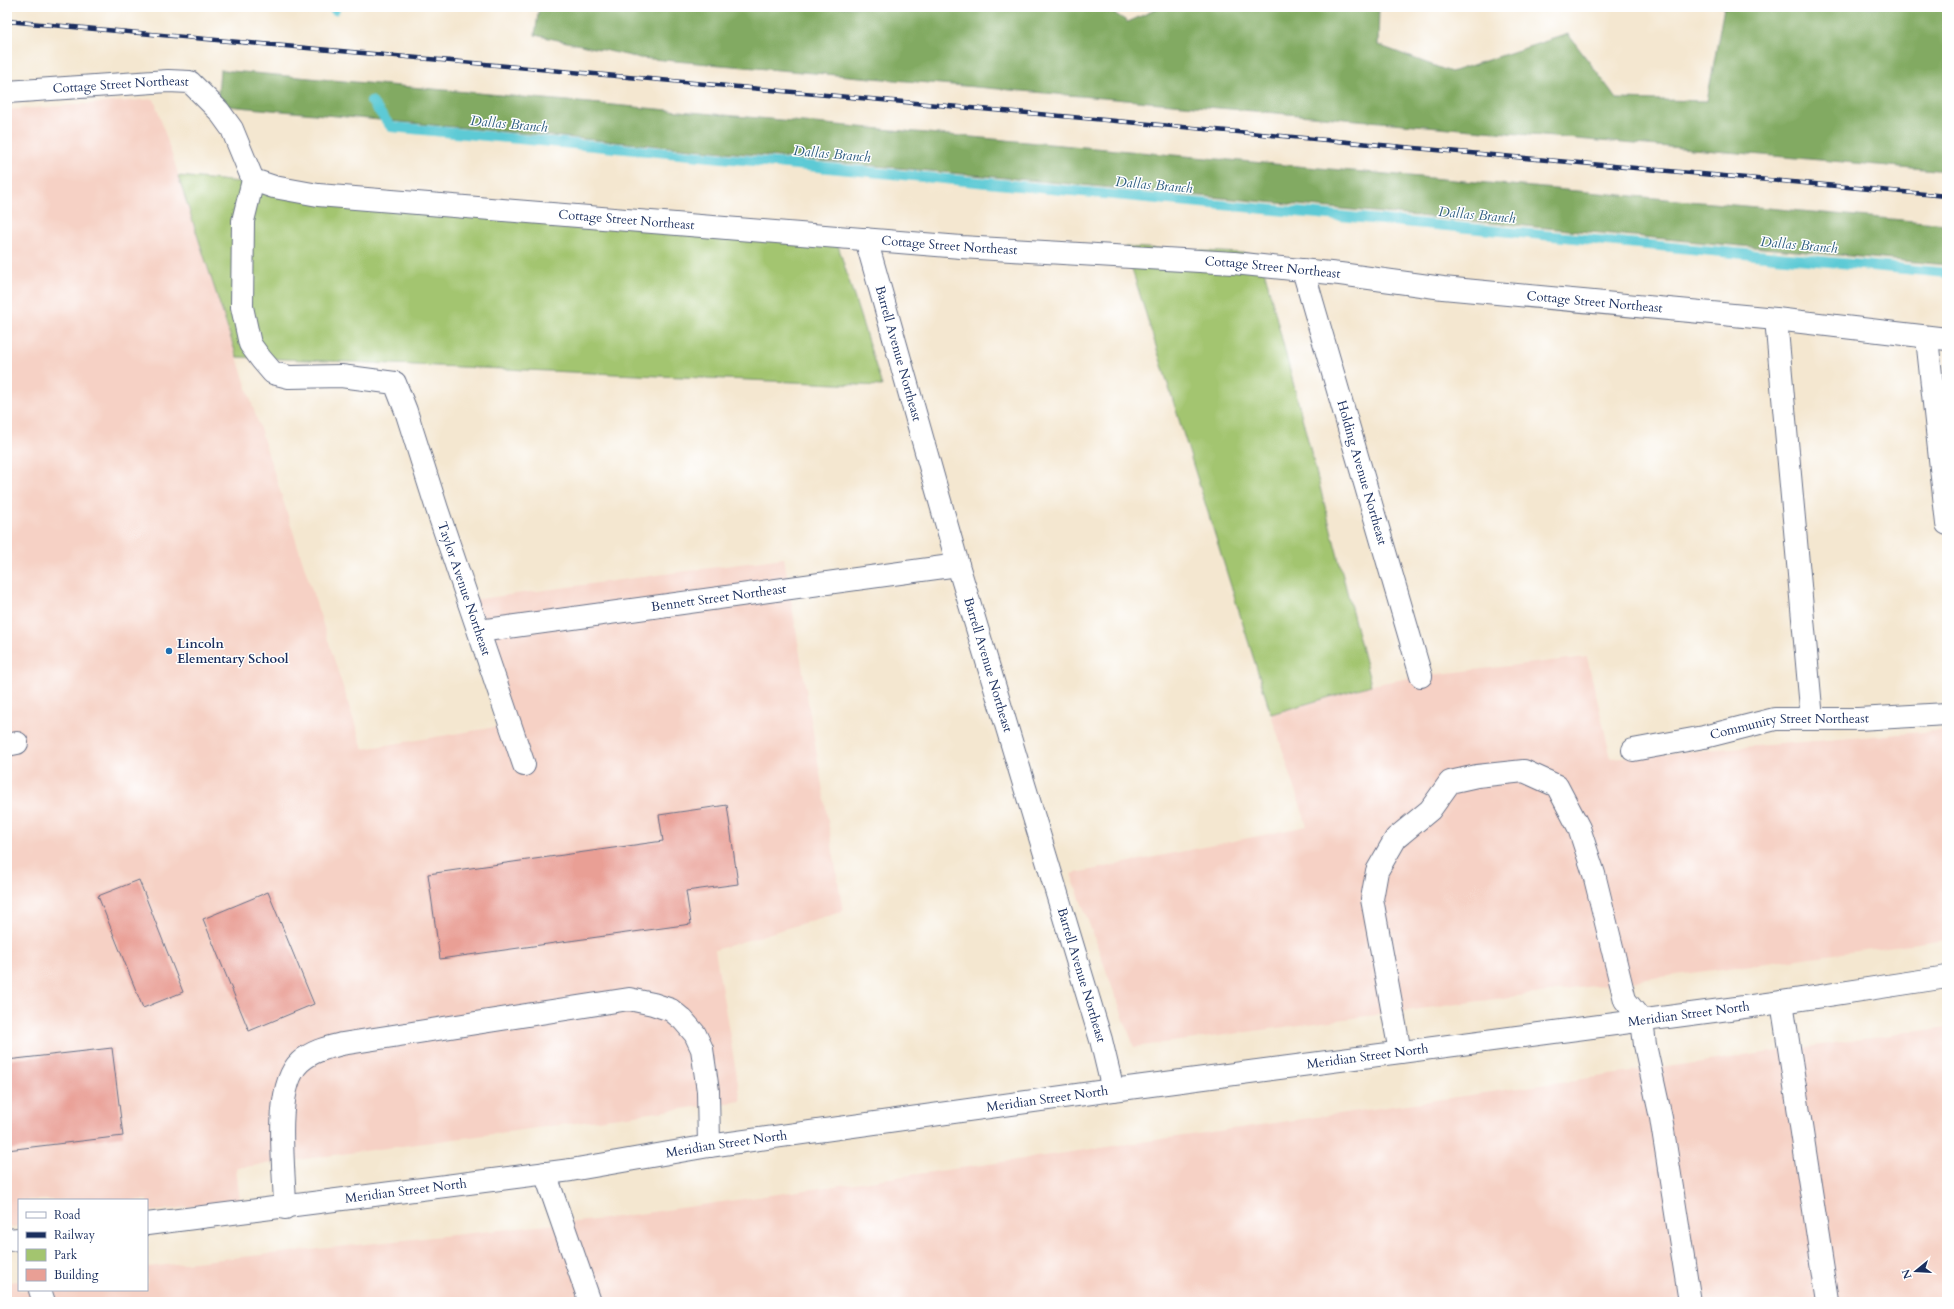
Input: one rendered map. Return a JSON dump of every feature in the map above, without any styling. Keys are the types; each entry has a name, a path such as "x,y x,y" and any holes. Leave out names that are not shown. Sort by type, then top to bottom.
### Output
{"street":[{"name":"Cottage Street Northeast","path":"7,92 168,81 190,82 219,111 232,129 253,180 274,187 318,195 866,240 1234,263 1443,288 1776,319 1937,338"},
{"name":"Taylor Avenue Northeast","path":"253,180 243,221 242,308 250,344 273,373 289,377 341,376 395,383 406,411 524,765"},
{"name":"Barrell Avenue Northeast","path":"866,240 958,566 1101,1040 1113,1090"},
{"name":"Holding Avenue Northeast","path":"1302,270 1421,676"},
{"path":"1776,319 1812,719"},
{"path":"1937,338 1947,524"},
{"name":"Bennett Street Northeast","path":"479,632 958,566"},
{"name":"Community Street Northeast","path":"1633,750 1704,737 1775,719 1858,719 1947,714"},
{"path":"1400,1052 1372,899 1377,871 1396,838 1430,810 1450,782 1477,776 1524,771 1557,786 1579,828 1594,874 1625,1000 1642,1021 1645,1045 1661,1118 1690,1302"},
{"name":"Meridian Street North","path":"148,1224 285,1208 571,1170 709,1146 1113,1090 1782,1002 1947,977"},
{"path":"285,1208 282,1119 290,1078 299,1063 308,1056 318,1050 342,1044 566,1008 628,999 654,1004 665,1008 683,1020 695,1034 702,1049 708,1092 709,1146"},
{"path":"1782,1002 1828,1302"},
{"path":"545,1173 590,1302"},
{"path":"7,1240 18,1239"},
{"path":"40,1291 44,1302"}],"shaded area":[{"name":"Lincoln Elementary School","path":"154,99 363,749 502,726 457,602 784,558 843,911 715,950 741,1101 236,1168 240,1201 148,1212 148,1199 18,1199 18,1226 7,1228 7,110"},
{"path":"1587,657 1611,758 1947,730 1947,939 1134,1047 1071,874 1307,826 1271,714 1371,685 1421,676"},
{"path":"1947,1027 1947,1302 7,1302 7,1282 18,1281 18,1291 148,1291 148,1267 603,1219"}],"green space":[{"path":"539,7 1105,7 1128,22 1161,7 1379,7 1378,45 1451,72 1568,34 1617,99 1707,101 1724,7 1947,7 1947,171 640,58 535,35"},
{"path":"220,70 1947,224 1947,265 217,105"},
{"path":"178,176 836,239 882,386 237,357"},
{"path":"1125,247 1260,254 1371,685 1271,714"}],"building":[{"path":"727,805 738,884 686,891 691,924 440,959 428,874 663,841 659,815"},
{"path":"139,880 183,992 143,1008 98,896"},
{"path":"268,892 314,1004 249,1031 203,919"},
{"path":"112,1048 123,1136 7,1150 7,1060"}],"waterway":[{"name":"Dallas Branch","path":"332,7 335,10"},
{"name":"Dallas Branch","path":"371,101 391,127 1947,273"}],"railway":[{"path":"7,21 1947,196"}],"place":[{"name":"Lincoln Elementary School","path":"169,651"}]}
